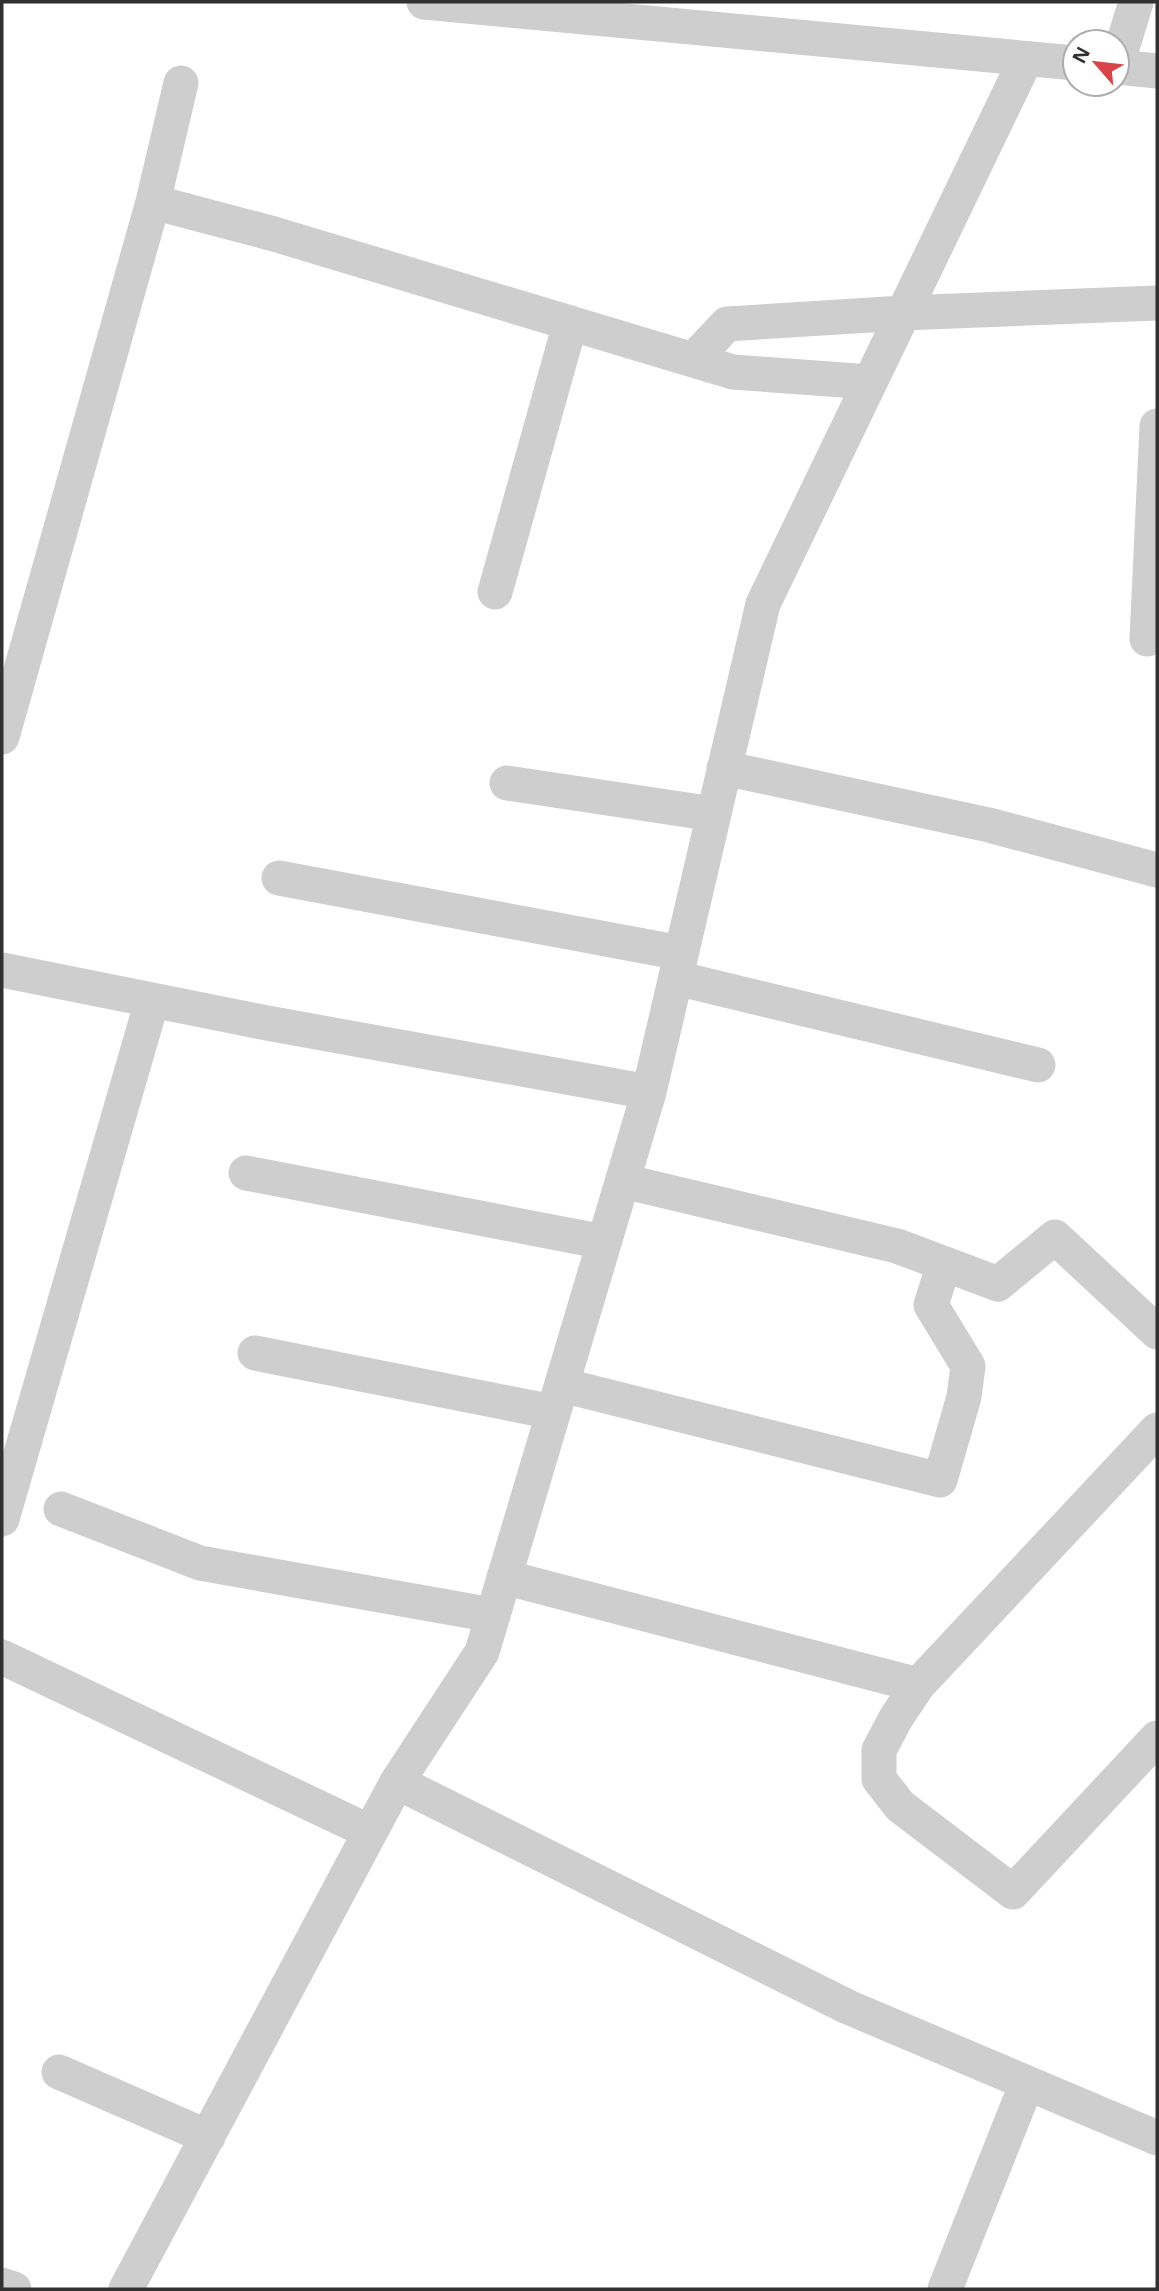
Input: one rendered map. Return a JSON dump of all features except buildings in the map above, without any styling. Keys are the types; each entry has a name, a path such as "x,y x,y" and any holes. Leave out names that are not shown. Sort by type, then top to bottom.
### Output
{"street":[{"path":"424,2 723,16 1061,62"},
{"path":"1128,28 1136,2"},
{"path":"126,2289 397,1782 482,1652 649,1092 763,604 1026,59"},
{"path":"1131,67 1157,71"},
{"path":"2,737 153,202 181,83"},
{"path":"153,202 274,234 733,372 870,382"},
{"path":"693,360 727,324 903,313 1157,303"},
{"path":"495,592 570,324"},
{"path":"1147,639 1157,426"},
{"path":"724,768 989,825 1157,870"},
{"path":"507,783 714,814"},
{"path":"279,878 678,966 1038,1065"},
{"path":"2,970 649,1092"},
{"path":"2,1519 152,1000"},
{"path":"246,1173 604,1241"},
{"path":"623,1181 897,1246 999,1284 1055,1237 1157,1332"},
{"path":"255,1353 557,1399 940,1480 964,1397 968,1366 931,1305 944,1264"},
{"path":"1157,1430 918,1685 896,1717 879,1750 879,1779 900,1806 1013,1892 1157,1738"},
{"path":"61,1509 200,1563 492,1615"},
{"path":"504,1577 918,1685"},
{"path":"2,1657 370,1832"},
{"path":"397,1782 848,2007 1157,2138"},
{"path":"59,2072 208,2137"},
{"path":"946,2289 1027,2083"},
{"path":"2,2285 14,2289"}]}
